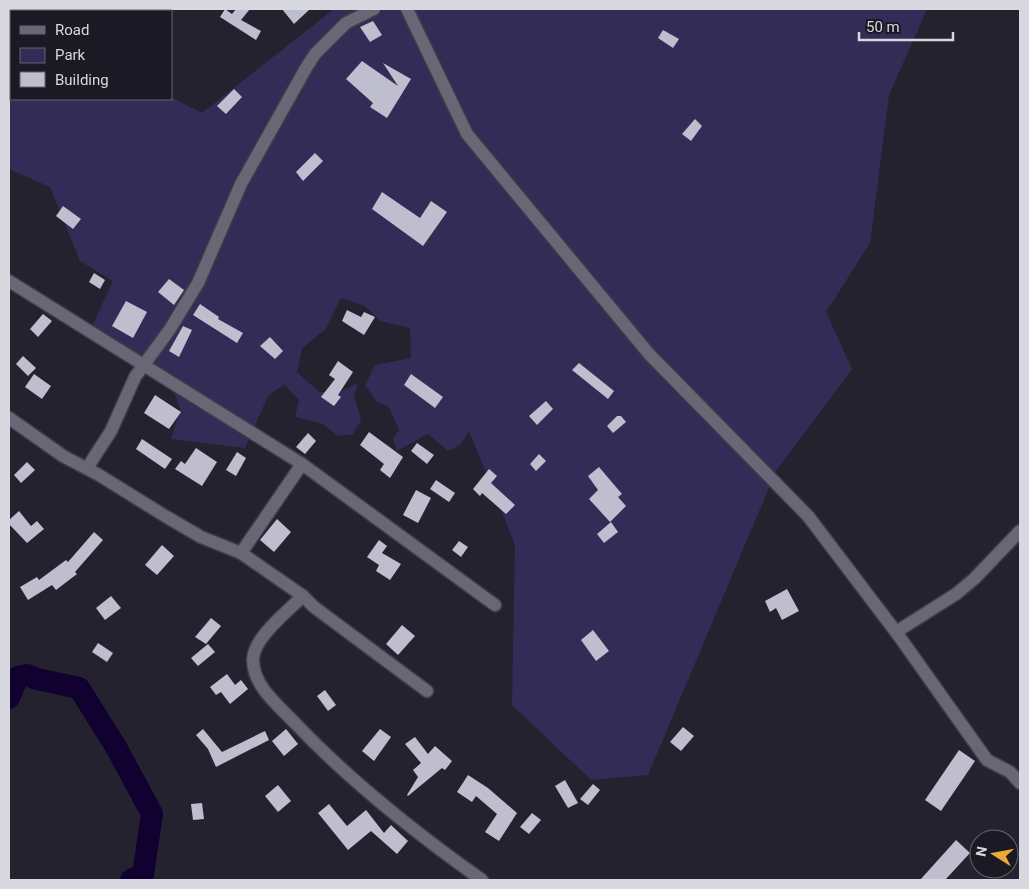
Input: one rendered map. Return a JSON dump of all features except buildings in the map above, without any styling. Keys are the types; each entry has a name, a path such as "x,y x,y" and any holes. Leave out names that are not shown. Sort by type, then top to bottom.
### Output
{"street":[{"path":"87,468 111,431 135,377 170,329 198,283 241,184 306,68 315,54 346,23 374,9"},
{"path":"407,9 467,134 649,354 808,516 896,632 987,760 1010,772 1020,783"},
{"path":"9,281 302,464 494,605"},
{"path":"9,418 63,456 87,468 202,537 240,553 303,596 427,691"},
{"path":"240,553 302,464"},
{"path":"896,632 956,594 974,579 1020,532"},
{"path":"303,596 262,637 256,649 253,657 253,667 264,690 323,753 373,799 482,880"}],"green space":[{"path":"334,9 927,9 889,95 870,243 826,312 852,369 776,471 648,775 591,780 512,705 515,545 469,431 461,444 448,451 428,434 397,451 393,439 399,430 389,407 376,401 365,385 375,365 411,358 410,328 380,321 365,306 341,298 326,329 302,348 297,372 319,392 340,392 358,383 354,395 361,420 353,434 338,436 323,424 295,417 299,400 284,384 268,396 245,448 171,439 180,409 169,376 92,326 113,281 80,261 50,187 9,169 9,60 10,100 172,100 172,98 202,113"}],"waterway":[{"path":"9,698 15,684 14,681 18,677 27,675 79,688 116,747 152,814 143,875 131,880"}]}
